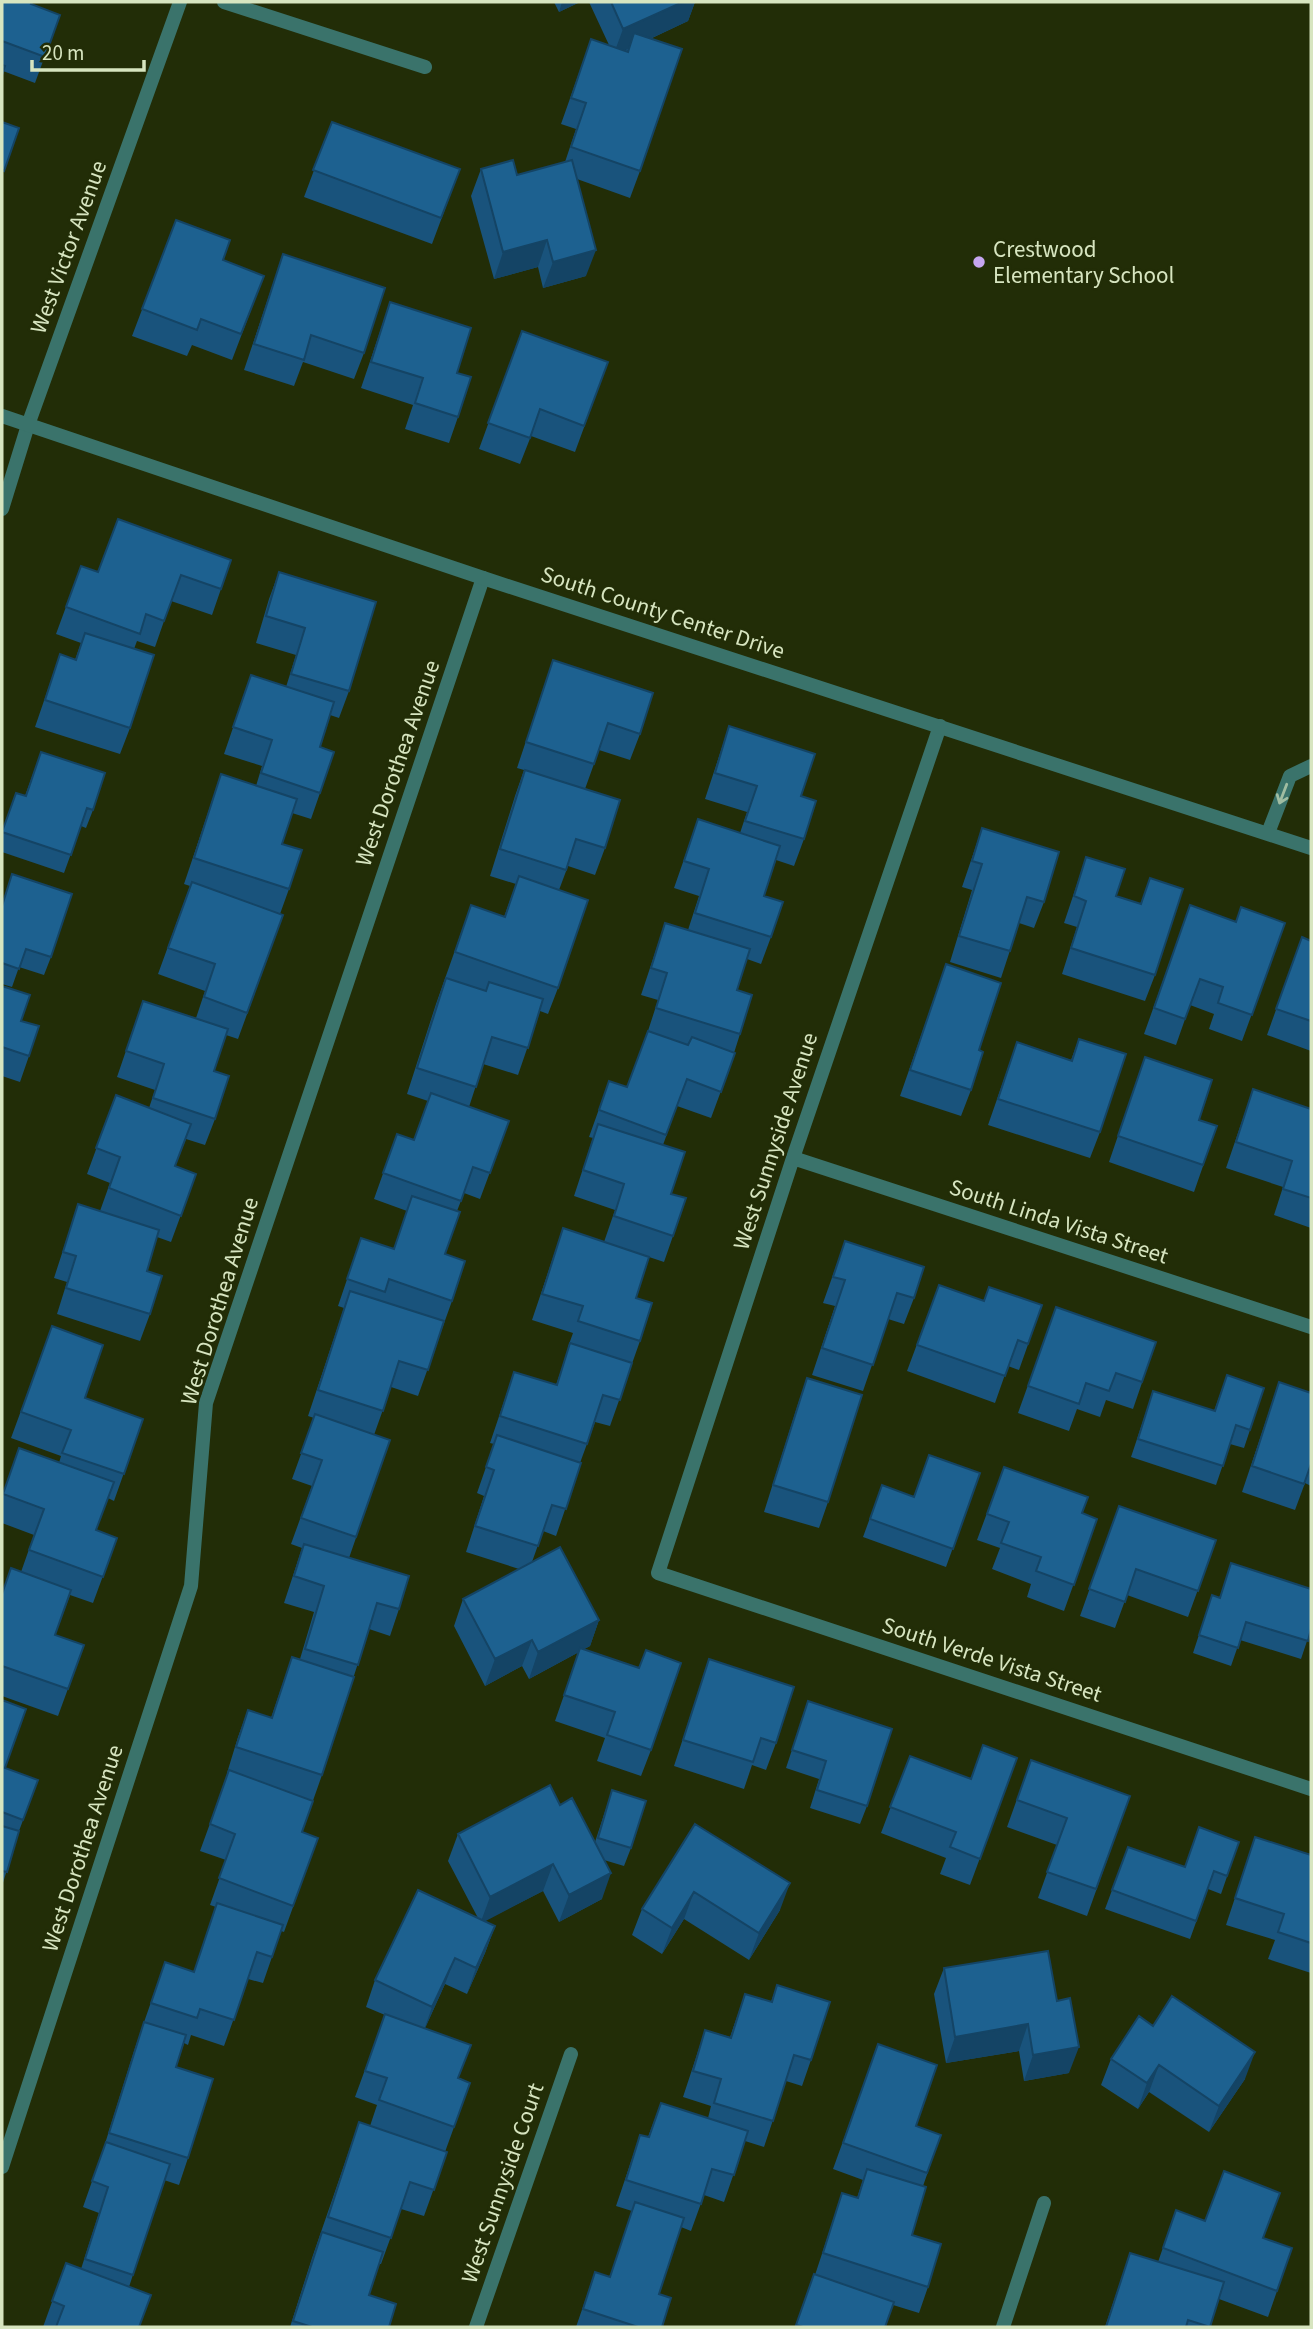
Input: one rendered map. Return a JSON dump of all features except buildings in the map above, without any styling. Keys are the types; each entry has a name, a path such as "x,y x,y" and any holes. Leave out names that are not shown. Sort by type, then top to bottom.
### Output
{"street":[{"name":"West Victor Avenue","path":"2,509 28,425 180,2"},
{"path":"224,2 425,67"},
{"name":"South County Center Drive","path":"2,416 483,578 1311,848"},
{"name":"West Dorothea Avenue","path":"2,2167 191,1586 206,1403 483,578"},
{"name":"West Sunnyside Avenue","path":"658,1573 793,1157 940,726"},
{"path":"1268,833 1290,776 1311,766"},
{"name":"South Linda Vista Street","path":"793,1157 1311,1328"},
{"name":"South Verde Vista Street","path":"658,1573 1311,1789"},
{"name":"West Sunnyside Court","path":"476,2327 571,2054"},
{"path":"1003,2327 1044,2203"}],"place":[{"name":"Crestwood Elementary School","path":"979,262"}]}
